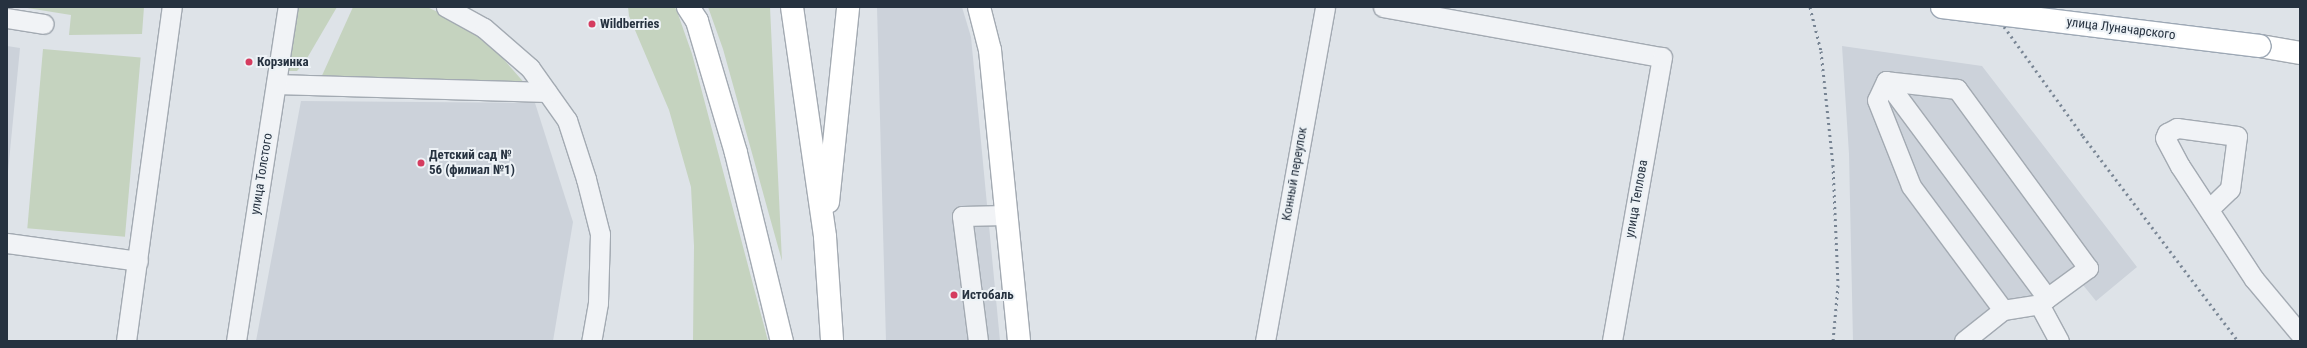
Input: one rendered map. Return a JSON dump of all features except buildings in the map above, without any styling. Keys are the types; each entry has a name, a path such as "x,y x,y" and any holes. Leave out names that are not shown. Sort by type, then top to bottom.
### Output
{"main road":[{"path":"688,7 697,21 736,153 782,341"},
{"path":"792,7 825,237 832,341"},
{"path":"825,237 848,7"},
{"name":"улица Луначарского","path":"1942,7 2260,46 2300,53"},
{"path":"985,13 1006,215 1014,341"}],"street":[{"path":"126,341 172,7"},
{"name":"улица Толстого","path":"236,341 288,7"},
{"path":"446,7 484,28 530,68 567,120 586,179 600,234 598,303 591,341"},
{"name":"Конный переулок","path":"1265,341 1325,7"},
{"name":"улица Теплова","path":"1383,7 1662,57 1612,341"},
{"path":"7,18 44,24"},
{"path":"1886,81 1957,89 2088,268 2043,301 2003,310 1971,339"},
{"path":"1886,81 2043,301 2058,341"},
{"path":"1886,81 1877,100 1911,186 2003,310"},
{"path":"276,84 547,92"},
{"path":"2209,209 2230,189 2237,136 2177,128 2167,133 2165,138 2180,166 2254,279 2300,334"},
{"path":"978,341 962,216 1006,215"},
{"path":"7,243 138,261"}],"shaded area":[{"path":"877,7 962,7 971,37 1000,341 886,341"},
{"path":"7,46 20,48 7,182"},
{"path":"1842,46 1982,66 2137,267 2096,301 2083,285 2048,304 2007,316 1970,341 1853,341 1849,154"},
{"name":"Детский сад № 56 (филиал №1)","path":"301,101 535,103 573,222 553,341 256,341"}],"green space":[{"path":"21,7 144,7 142,34 69,35 71,15"},
{"path":"297,7 337,7 306,60 297,71 287,71"},
{"path":"353,7 427,7 479,31 527,86 320,80"},
{"path":"628,7 675,7 678,14 692,54 768,341 693,341 694,246 691,187 669,110 629,16"},
{"path":"708,7 770,7 782,261 723,49"},
{"path":"43,49 141,58 125,237 27,228"}],"railway":[{"path":"1810,7 1821,51 1833,165 1838,285 1833,341"},
{"path":"1990,7 2083,136 2238,341"}],"place":[{"name":"Wildberries","path":"592,24"},
{"name":"Корзинка","path":"249,62"},
{"name":"Детский сад № 56 (филиал №1)","path":"421,163"},
{"name":"Истобаль","path":"954,295"}]}
